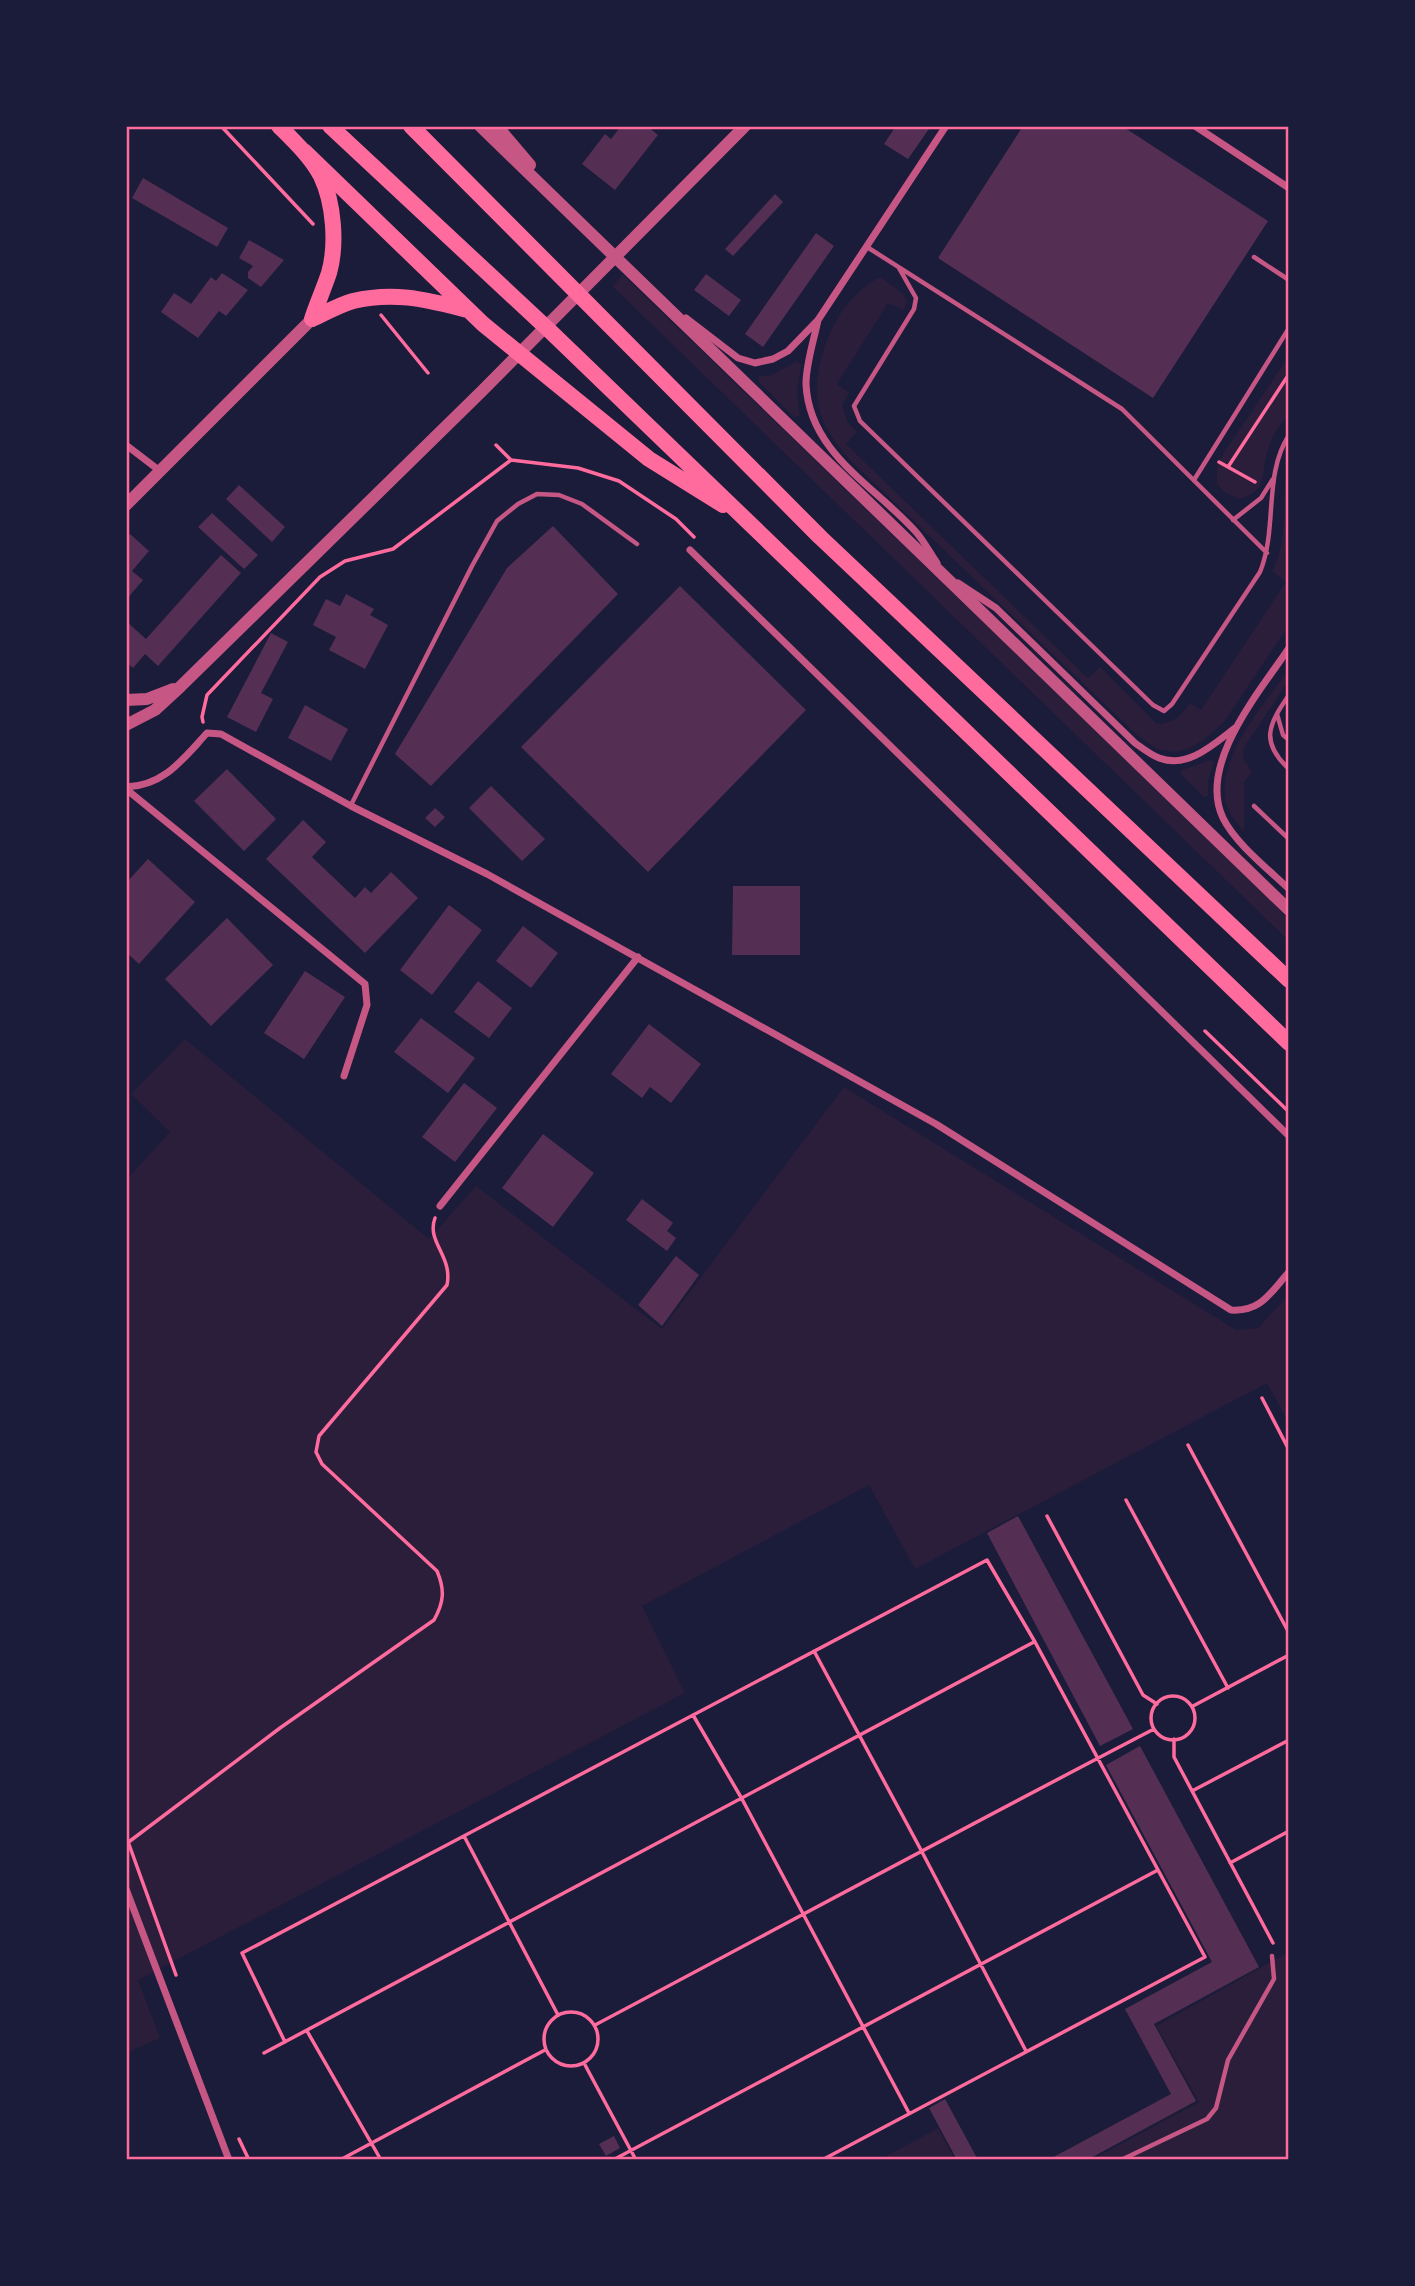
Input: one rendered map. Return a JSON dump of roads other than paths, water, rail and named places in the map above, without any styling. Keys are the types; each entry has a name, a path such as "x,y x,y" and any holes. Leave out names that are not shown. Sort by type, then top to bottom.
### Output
{"highway":[{"path":"279,126 468,310 557,386 649,459 750,522"},
{"path":"330,126 470,254 1289,1043"},
{"path":"411,126 820,537 1289,980"},
{"path":"304,151 322,177 335,240 330,271 312,319"},
{"path":"312,319 351,302 383,297 410,296 468,310"}],"street":[{"path":"480,126 1289,910"},
{"path":"497,126 581,224"},
{"path":"126,725 155,710 180,687 481,392 745,126"},
{"path":"652,292 738,358 755,363 774,359 788,351 818,320 946,126"},
{"path":"1195,126 1289,188"},
{"path":"126,505 312,319"},
{"path":"818,320 806,382 809,408 820,436 842,462 917,533 944,573 996,608 1135,743 1158,758 1177,761 1196,755 1235,728"},
{"path":"126,445 160,471"},
{"path":"690,550 1289,1136"},
{"path":"1289,648 1235,728 1222,760 1217,798 1223,818 1235,836 1289,889"},
{"path":"126,700 147,699 180,687"},
{"path":"126,788 152,783 162,778 207,733 221,734 351,806 488,874 936,1124 1231,1310 1246,1311 1259,1306 1289,1272"},
{"path":"126,788 365,984 367,1005 344,1076"},
{"path":"440,1206 638,957"},
{"path":"126,1889 229,2160"}],"lane":[{"path":"867,247 1122,408 1268,554"},
{"path":"1254,257 1289,280"},
{"path":"899,268 916,298 914,309 854,407 860,421 1153,705 1164,711 1172,704 1260,572 1268,554 1276,464 1287,438"},
{"path":"1194,480 1289,328"},
{"path":"1233,520 1268,490 1275,474"},
{"path":"351,806 497,521 518,504 537,494 559,495 582,504 636,544"},
{"path":"1289,695 1276,713 1269,731 1275,756 1289,769"},
{"path":"1276,713 1283,734 1289,740"},
{"path":"1254,806 1289,839"},
{"path":"1121,2160 1207,2119 1216,2108 1228,2060 1275,1979 1272,1956"}]}
